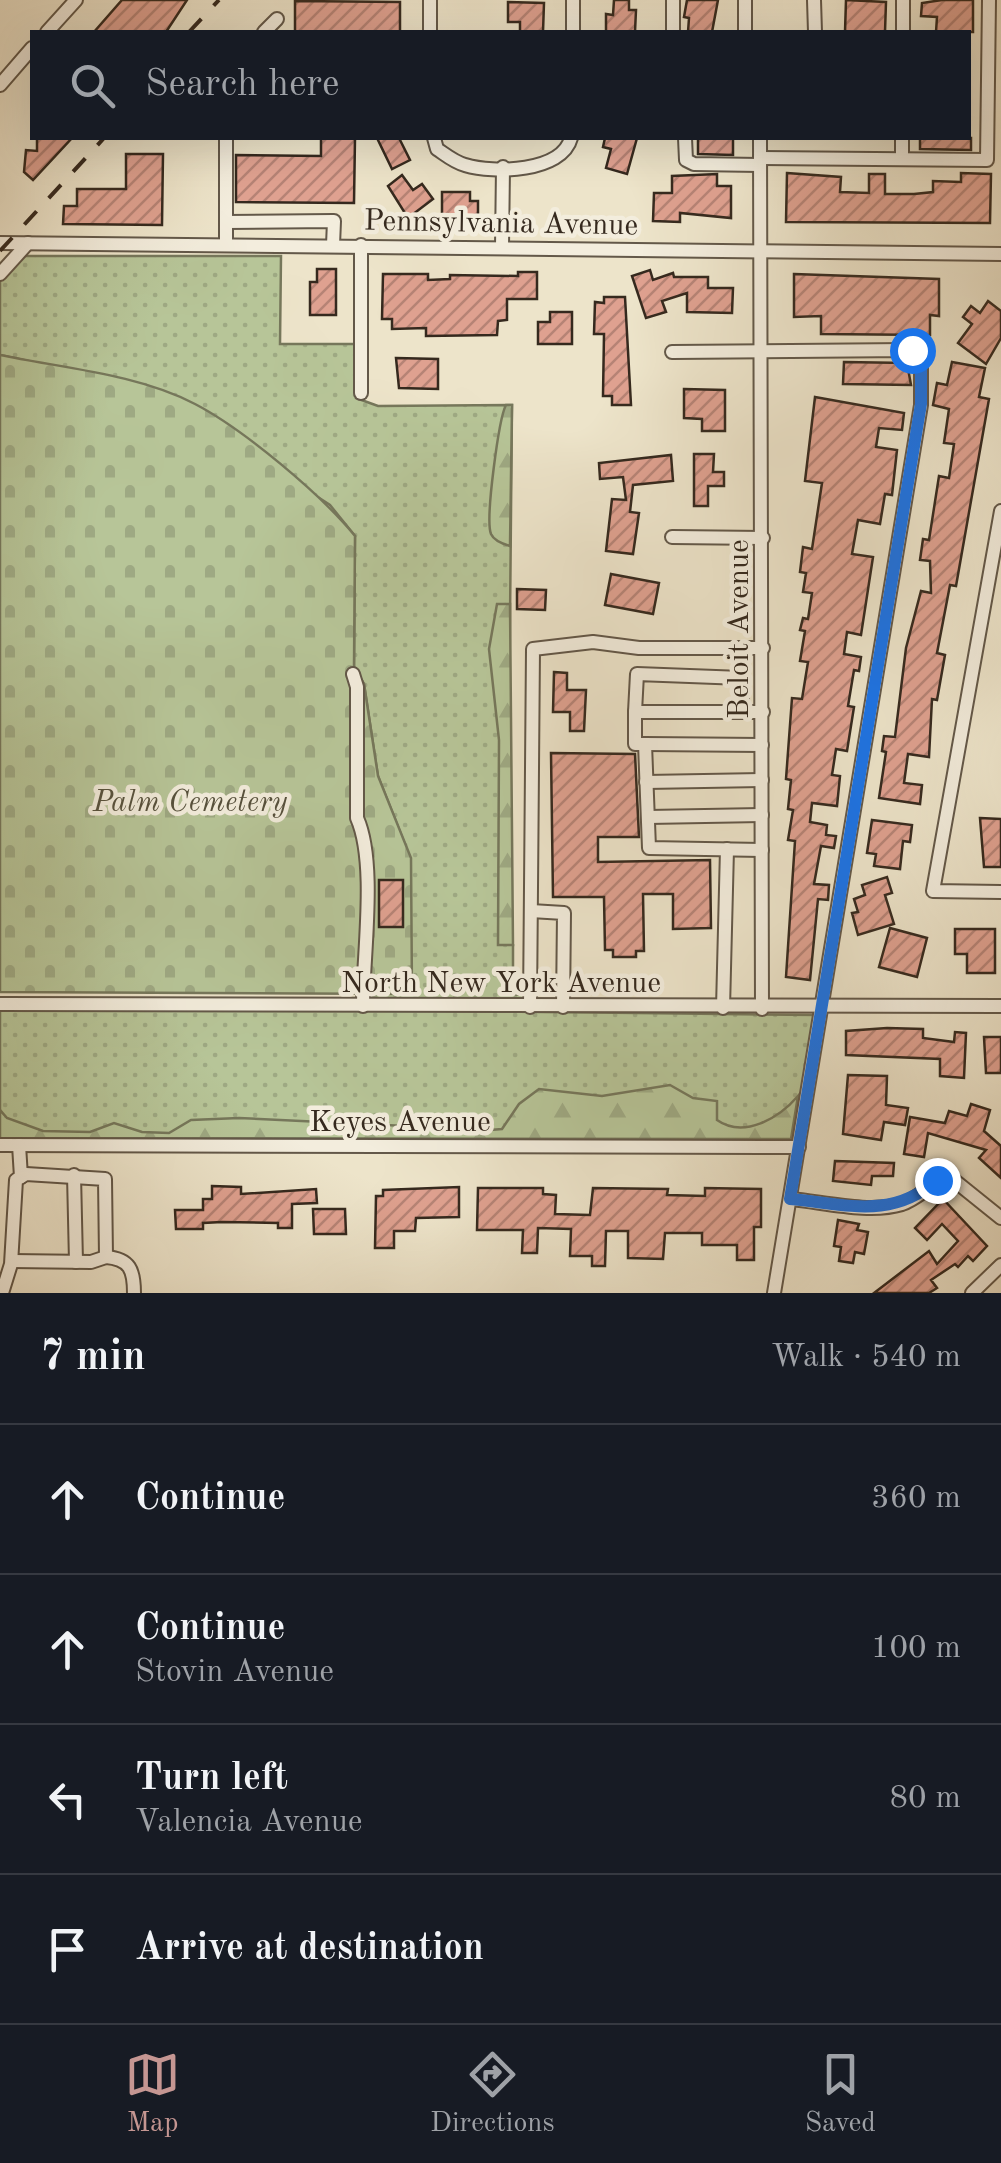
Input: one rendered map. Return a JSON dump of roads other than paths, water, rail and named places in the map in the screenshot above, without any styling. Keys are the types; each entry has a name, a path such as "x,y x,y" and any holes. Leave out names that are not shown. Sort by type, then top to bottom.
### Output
{"street":[{"path":"49,30 76,0"},
{"path":"430,0 430,30"},
{"path":"572,0 572,30"},
{"path":"673,0 673,30"},
{"path":"745,0 745,30"},
{"path":"814,0 815,30"},
{"path":"903,30 904,0"},
{"path":"685,140 686,160 694,164 987,160 989,0"},
{"path":"266,30 277,19 277,30"},
{"path":"0,84 30,50"},
{"path":"226,140 226,245"},
{"path":"435,140 437,149 468,167 539,166 556,160 568,150 570,140"},
{"name":"Beloit Avenue","path":"760,140 762,1008"},
{"path":"902,140 902,159"},
{"path":"502,247 503,166"},
{"path":"226,222 334,221 333,246"},
{"name":"Pennsylvania Avenue","path":"0,243 1001,254"},
{"path":"0,274 28,244"},
{"path":"361,245 361,393"},
{"path":"672,352 907,350 921,362 921,404 774,1293"},
{"path":"1001,510 933,892 1001,892"},
{"path":"672,537 763,538"},
{"path":"530,1007 532,649 593,642 639,648 763,648"},
{"path":"639,648 634,744 762,745"},
{"path":"354,674 358,687 357,818 363,831 365,878 362,1006"},
{"path":"637,674 742,678 742,712"},
{"path":"635,712 763,712"},
{"path":"645,744 649,848 762,850"},
{"path":"646,782 762,780"},
{"path":"648,817 762,816"},
{"path":"724,1008 726,849"},
{"path":"531,911 564,913 563,1007"},
{"name":"North New York Avenue","path":"0,1004 1001,1006"},
{"name":"Keyes Avenue","path":"0,1145 799,1147"},
{"path":"19,1145 22,1177"},
{"path":"74,1175 76,1262"},
{"path":"2,1293 16,1180 22,1177 74,1175 105,1179 106,1258"},
{"path":"790,1199 886,1208 905,1204 937,1180 950,1177 1001,1218"},
{"path":"9,1258 76,1262 106,1258 129,1264 134,1274 134,1293"},
{"path":"972,1293 1001,1265"}],"railway":[{"path":"191,30 219,0"},
{"path":"0,251 102,140"}],"park label":[{"name":"Palm Cemetery","path":"190,801"}]}
